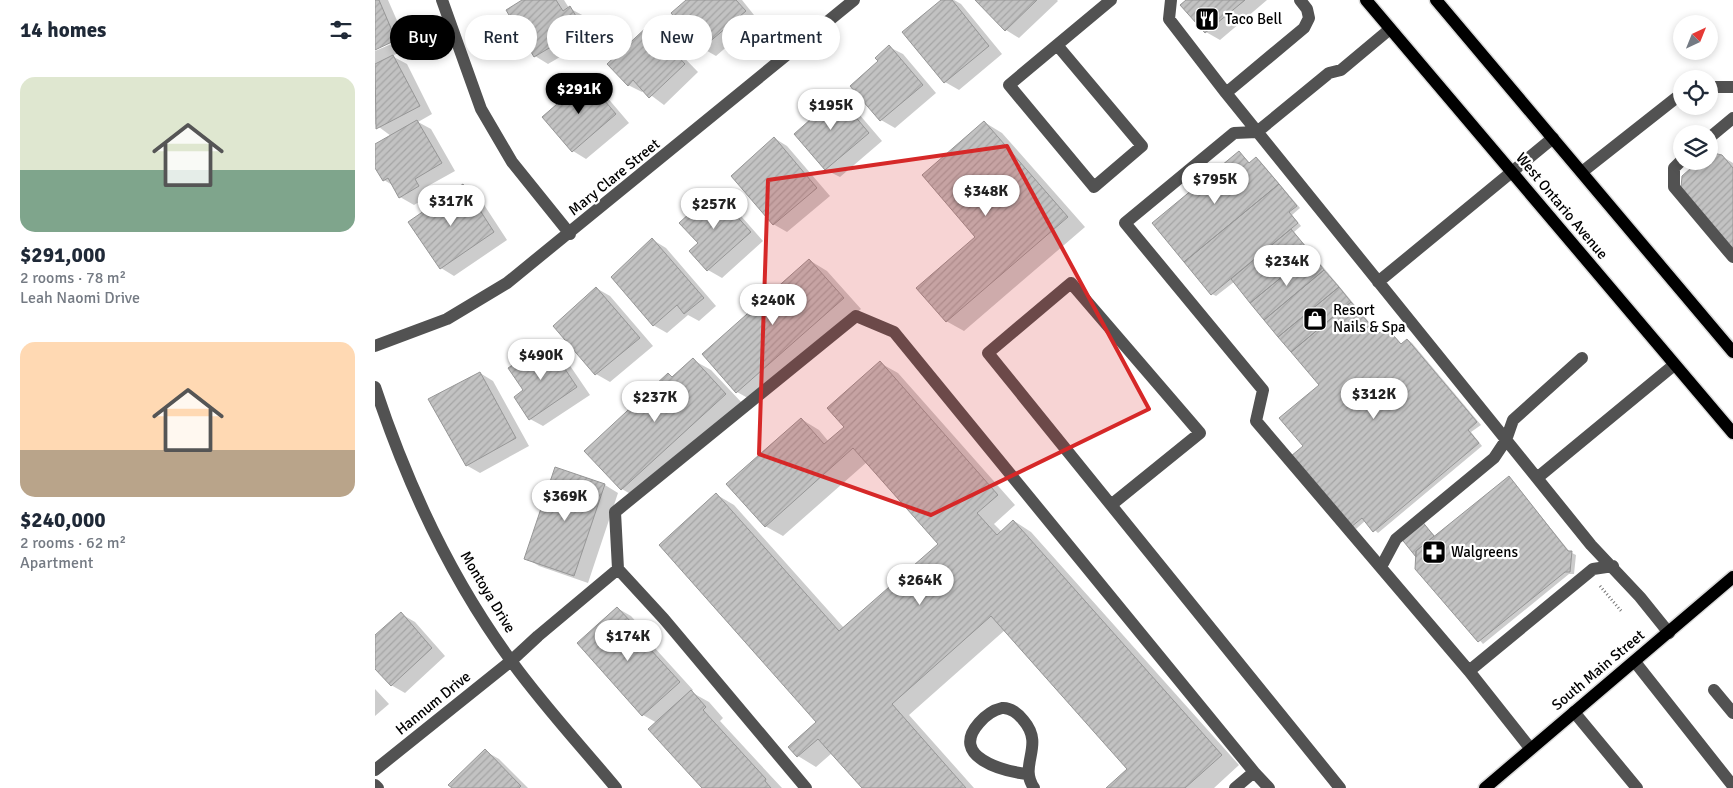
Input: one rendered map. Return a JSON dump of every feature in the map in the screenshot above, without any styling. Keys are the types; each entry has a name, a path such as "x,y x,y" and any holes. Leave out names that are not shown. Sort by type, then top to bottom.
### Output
{"main road":[{"name":"West Ontario Avenue","path":"1366,0 1733,433"},
{"path":"1436,0 1733,352"},
{"name":"South Main Street","path":"1485,788 1733,578"}],"street":[{"path":"443,0 481,109 512,162 570,234"},
{"name":"Mary Clare Street","path":"375,346 447,319 507,283 570,234 854,0"},
{"path":"1057,45 1142,146 1094,186 1009,85 1057,45 1111,0"},
{"path":"1171,0 1169,19 1226,93 1591,545 1613,566 1669,633"},
{"path":"1226,93 1304,28 1309,18 1307,9 1300,0"},
{"path":"1390,29 1341,70 1329,73 1257,132 1234,133 1125,223 1263,390 1256,421 1469,671 1531,748"},
{"path":"1718,87 1733,87"},
{"path":"1582,172 1673,100"},
{"path":"1718,130 1733,118"},
{"path":"1379,282 1553,138"},
{"path":"1674,170 1674,187 1733,257"},
{"path":"1111,506 1200,433 1071,283 988,353 1111,506 1340,788"},
{"path":"806,788 664,619 618,569 615,512 857,316 894,332 1269,788"},
{"path":"1381,567 1396,539 1493,458 1506,440 1513,420 1582,358"},
{"path":"1537,478 1674,365"},
{"name":"Montoya Drive","path":"375,387 393,441 427,520 462,583 511,661 616,788"},
{"path":"1469,671 1593,569 1613,566"},
{"name":"Hannum Drive","path":"375,770 511,661 537,636 618,569"},
{"path":"1635,662 1733,786"},
{"path":"1714,690 1733,713"},
{"path":"1027,774 1000,770 976,754 971,742 971,735 986,716 1002,708 1008,709 1026,722 1032,732 1034,743 1027,774 1034,788"},
{"path":"1574,712 1637,788"},
{"path":"1235,788 1254,772"},
{"path":"375,785 378,788"}],"path":[{"path":"1597,583 1622,612"}],"highlighted area":[{"path":"1007,146 1149,409 931,515 759,454 768,180"}],"building":[{"path":"375,0 379,0 390,26 390,43 375,50"},
{"path":"522,0 556,0 563,11 570,6 575,15 547,15 547,49 537,55 537,15 509,15 506,10"},
{"path":"686,0 736,0 746,11 741,15 722,15 722,31 712,40 712,15 673,15 671,13"},
{"path":"941,0 952,0 989,46 944,83 902,32"},
{"path":"975,0 1037,0 1005,31"},
{"name":"Taco Bell","path":"1186,0 1245,0 1205,33 1180,5"},
{"path":"642,32 642,60 681,60 685,64 649,98 633,80 628,86 607,64 611,60 632,60 632,41"},
{"path":"889,45 923,85 880,121 850,86 878,61 875,58"},
{"path":"390,56 390,60 396,60 420,106 376,129 375,64"},
{"path":"586,79 616,114 572,152 542,117"},
{"path":"833,90 869,133 825,170 794,134 820,111 816,105"},
{"path":"417,120 442,163 415,179 419,186 399,198 388,178 383,181 375,168 375,144"},
{"path":"984,121 1068,217 946,322 916,288 975,237 922,175"},
{"path":"774,137 817,188 773,225 731,176"},
{"path":"1239,151 1249,163 1256,157 1279,184 1184,262 1152,223"},
{"path":"1718,154 1722,155 1733,168 1733,249 1681,188 1682,176 1689,170 1718,170"},
{"path":"463,184 494,232 440,269 408,222"},
{"path":"1279,184 1297,206 1289,212 1298,223 1211,295 1184,262"},
{"path":"714,191 751,232 707,271 689,251 698,243 679,223"},
{"path":"1291,229 1311,253 1250,303 1231,279"},
{"path":"652,238 704,298 684,314 677,305 653,326 611,277"},
{"path":"1311,253 1324,270 1264,320 1250,303"},
{"path":"809,259 844,298 736,393 702,354"},
{"path":"1324,270 1339,287 1278,337 1264,320"},
{"path":"596,287 640,338 595,375 553,326"},
{"name":"Resort Nails & Spa","path":"1339,287 1351,302 1291,352 1278,337"},
{"path":"1351,302 1378,334 1386,327 1401,344 1407,339 1477,422 1468,430 1479,443 1373,532 1362,518 1351,527 1291,456 1303,446 1279,418 1319,385 1291,352"},
{"path":"547,342 577,387 529,420 514,397 523,390 508,368"},
{"path":"693,358 726,394 621,490 584,451 668,373 672,377"},
{"path":"880,361 998,495 977,513 997,535 1013,520 1222,755 1185,788 1106,788 1127,769 991,616 892,704 966,788 862,788 818,739 797,757 788,747 816,722 659,545 716,493 839,631 938,544 853,448 765,527 726,484 801,418 824,444 844,427 827,408"},
{"path":"480,372 516,438 466,466 428,399"},
{"path":"555,467 605,484 574,576 524,559"},
{"name":"Walgreens","path":"1509,476 1568,551 1572,551 1570,572 1565,572 1478,642 1415,569 1416,551"},
{"path":"1421,520 1434,536 1416,551 1416,557 1400,537"},
{"path":"617,607 633,624 630,627 680,682 642,716 577,643"},
{"path":"401,612 432,648 391,686 375,669 375,635"},
{"path":"691,690 706,707 703,710 766,779 765,781 771,788 702,788 648,729"},
{"path":"485,749 521,786 519,788 452,788 448,785"}],"place":[{"name":"Taco Bell","path":"1207,19"},
{"name":"Resort Nails & Spa","path":"1315,319"},
{"name":"Walgreens","path":"1434,552"}]}
